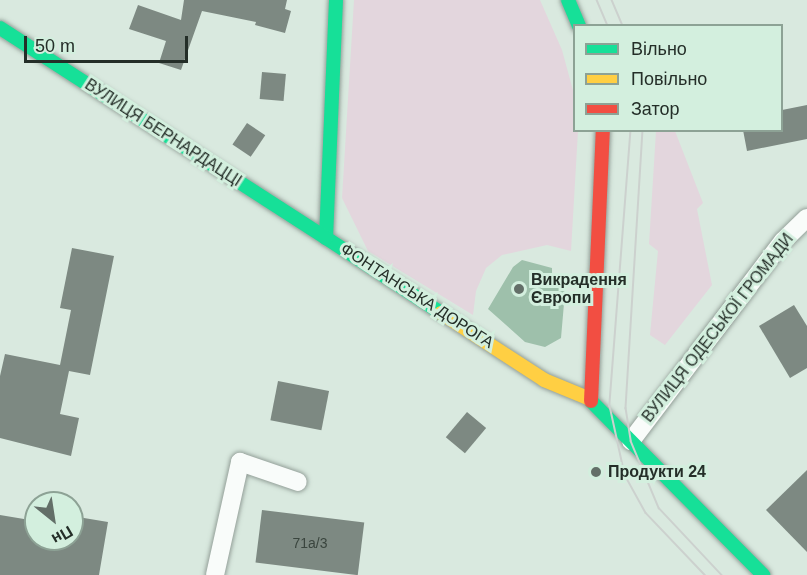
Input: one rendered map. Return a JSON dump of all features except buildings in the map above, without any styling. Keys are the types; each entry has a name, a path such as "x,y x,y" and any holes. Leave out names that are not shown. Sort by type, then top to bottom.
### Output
{"main road":[{"name":"ФОНТАНСЬКА ДОРОГА","path":"336,0 326,238 544,380 590,399 596,410 631,441 763,575"},
{"path":"568,0 578,24"},
{"name":"ВУЛИЦЯ БЕРНАРДАЦЦІ","path":"0,28 326,238"},
{"path":"590,399 603,132"}],"street":[{"name":"ВУЛИЦЯ ОДЕСЬКОЇ ГРОМАДИ","path":"631,441 783,241 807,218"},
{"path":"215,575 240,462 298,482"}],"shaded area":[{"path":"354,0 540,0 562,50 573,90 573,132 578,132 571,251 547,245 502,255 486,268 476,291 473,315 368,251 342,198"},
{"path":"656,132 675,132 703,203 697,209 712,285 665,345 650,335 658,251 649,244"},
{"path":"522,260 552,268 552,280 565,292 561,338 545,347 525,342 488,309 513,267"}],"tram line":[{"path":"597,0 607,24"},
{"path":"612,0 622,24"},
{"path":"631,132 610,406 625,475 646,513 705,575"},
{"path":"643,132 626,408 631,441 659,508 722,575"}],"traffic: fast":[{"path":"336,0 326,238 441,313"},
{"path":"568,0 578,24"},
{"path":"0,28 326,238"},
{"path":"591,401 763,575"}],"traffic: slow":[{"path":"441,313 544,380 590,399"}],"traffic: jam":[{"path":"591,401 603,132"}],"place":[{"name":"Викрадення Європи","path":"519,289"},
{"name":"Продукти 24","path":"596,472"}]}
